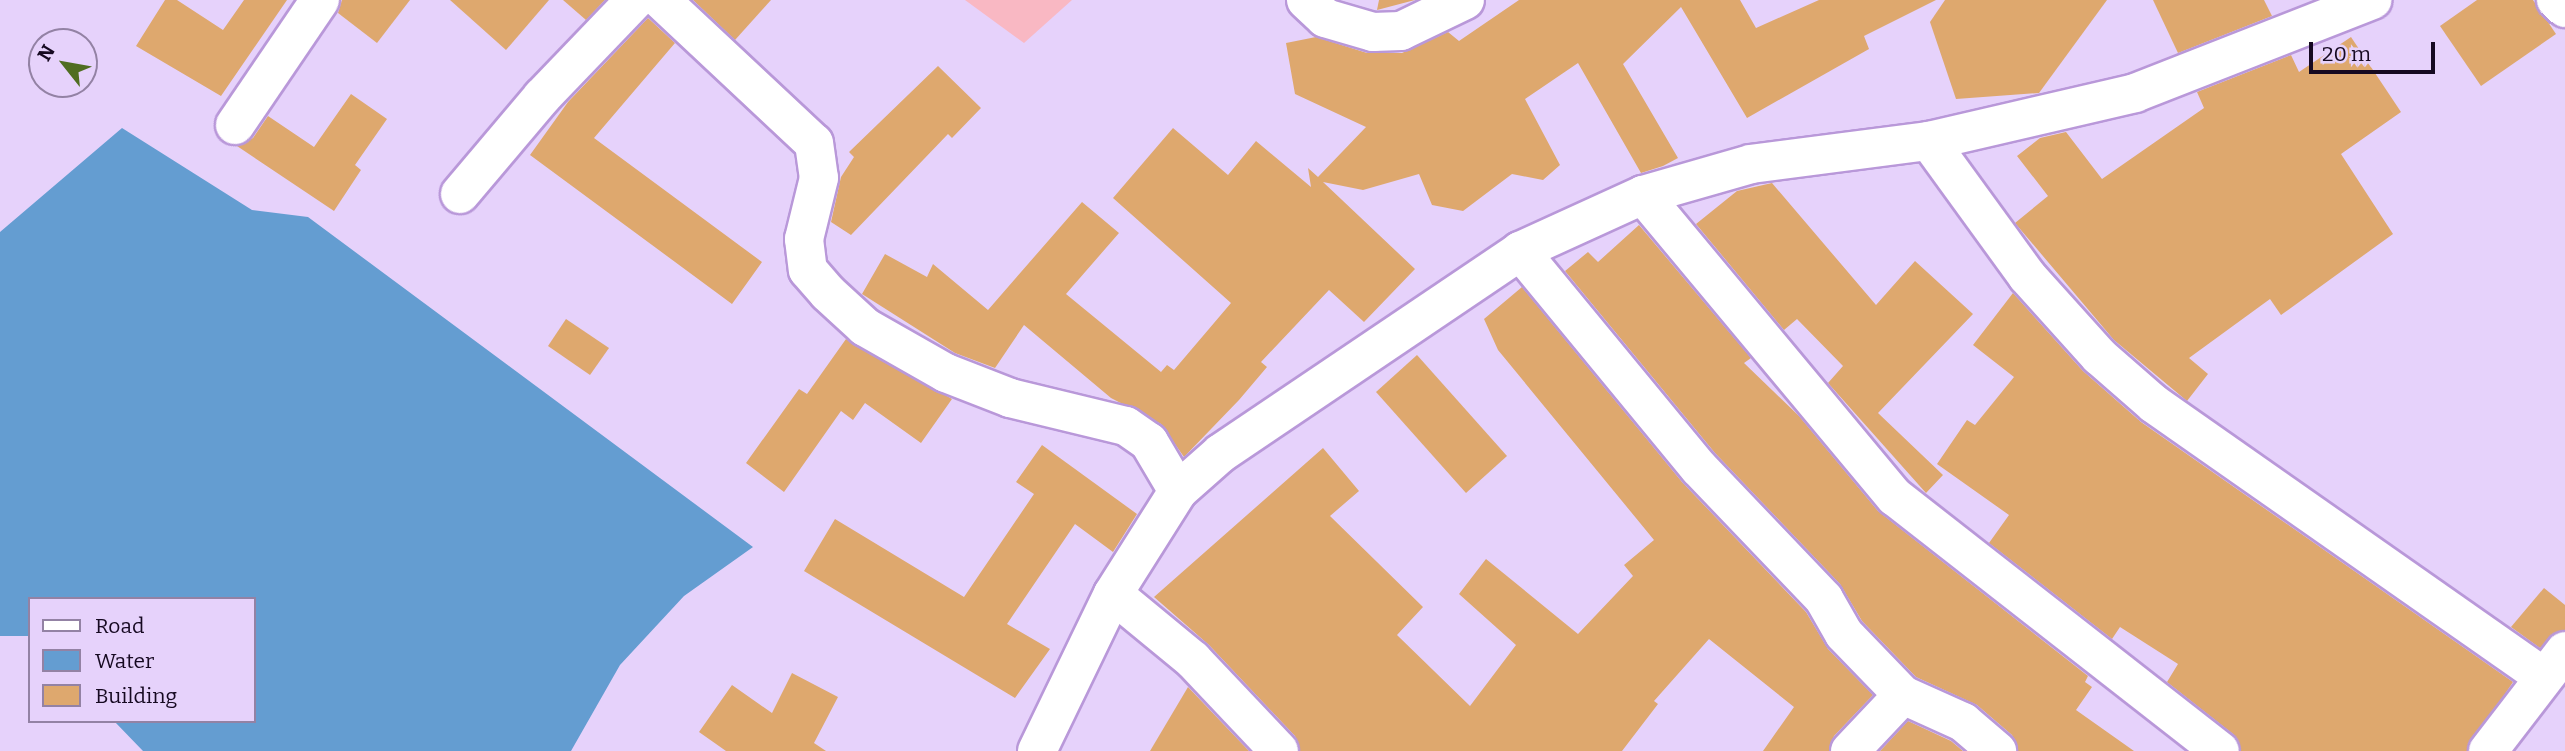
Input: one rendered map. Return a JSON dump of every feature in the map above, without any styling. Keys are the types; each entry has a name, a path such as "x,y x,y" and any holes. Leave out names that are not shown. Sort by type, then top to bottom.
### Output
{"street":[{"path":"235,125 320,0"},
{"path":"460,194 542,97 635,0"},
{"path":"661,0 814,143 819,178 804,239 808,270 828,293 865,327 946,373 1010,398 1126,426 1149,442 1178,491"},
{"path":"1306,0 1325,18 1373,32 1401,31 1465,0"},
{"path":"1037,751 1113,594 1178,491 1221,453 1520,251 1643,195 1751,164 1928,141 2135,93 2372,0"},
{"path":"2556,0 2565,8"},
{"path":"1928,141 2027,276 2099,356 2154,404 2554,664 2488,751"},
{"path":"1643,195 1895,497 2220,751"},
{"path":"1520,251 1699,468 1824,599 1844,634 1903,695 1964,722 1997,751"},
{"path":"1113,594 1193,660 1279,751"},
{"path":"1850,751 1903,695"}],"shaded area":[{"path":"965,0 1072,0 1024,43"}],"water":[{"path":"122,128 252,210 308,217 753,547 684,596 620,665 571,751 143,751 116,723 256,723 256,597 28,597 28,636 0,636 0,232"}],"building":[{"path":"165,0 177,0 223,30 244,0 287,0 221,96 136,46"},
{"path":"342,0 410,0 377,43 338,13"},
{"path":"450,0 549,0 506,50"},
{"path":"563,0 605,0 586,20"},
{"path":"693,0 771,0 735,40"},
{"path":"1379,0 1415,0 1377,10"},
{"path":"1519,0 1740,0 1756,28 1819,0 1936,0 1864,36 1869,49 1747,118 1681,7 1623,64 1678,158 1641,173 1578,63 1525,99 1560,165 1543,180 1512,174 1463,211 1432,205 1419,174 1363,190 1323,182 1415,269 1364,322 1329,290 1261,362 1267,367 1239,400 1184,457 1161,424 1111,398 1024,325 995,368 955,353 862,294 885,254 927,277 933,264 988,310 1082,202 1119,233 1066,294 1161,372 1167,365 1174,370 1231,303 1113,198 1173,128 1228,175 1256,141 1311,187 1308,168 1318,177 1366,127 1295,94 1286,43 1316,37 1367,53 1402,53 1448,32 1459,41"},
{"path":"1945,0 2107,0 2039,93 1956,99 1930,22"},
{"path":"2153,0 2264,0 2272,16 2178,53"},
{"path":"2477,0 2533,0 2556,34 2481,86 2440,26"},
{"path":"648,18 675,43 594,138 762,262 732,304 530,155 568,102"},
{"path":"2351,37 2401,112 2341,154 2393,234 2281,315 2270,299 2189,358 2208,374 2187,401 2114,340 2015,223 2048,196 2017,156 2040,138 2066,132 2102,179 2204,108 2197,92 2291,55 2299,72"},
{"path":"938,66 981,108 952,138 948,134 851,235 831,222 841,177 854,157 849,152"},
{"path":"351,94 387,119 355,165 361,170 334,211 237,146 253,138 268,116 314,147"},
{"path":"1772,183 1876,305 1915,261 1973,314 1878,413 1943,475 1926,493 1828,383 1843,366 1797,319 1784,330 1696,224 1737,191"},
{"path":"1639,225 1751,358 1744,363 1799,416 1878,511 2088,676 2085,682 2092,687 2076,710 2134,751 2018,751 2012,735 1977,705 1916,677 1862,621 1840,584 1715,453 1565,271 1588,252 1598,262"},
{"path":"1522,287 1682,482 1806,612 1828,649 1873,695 1834,736 1829,751 1763,751 1794,707 1709,639 1654,701 1658,704 1622,751 1300,751 1295,736 1209,645 1154,597 1323,448 1359,491 1330,516 1423,607 1397,635 1470,706 1516,645 1459,594 1486,559 1578,634 1633,576 1624,565 1654,540 1498,350 1484,319"},
{"path":"2013,293 2083,371 2141,422 2513,682 2467,751 2241,751 2233,734 2167,682 2178,664 2120,627 2112,639 1989,543 2009,515 1937,464 1967,420 1975,425 2014,377 1973,345"},
{"path":"566,319 609,348 590,375 548,346"},
{"path":"846,339 952,399 921,443 865,403 853,420 841,411 784,492 746,463 799,389 807,394"},
{"path":"1417,355 1507,456 1466,493 1376,392"},
{"path":"1042,445 1137,514 1113,552 1075,524 1007,624 1050,649 1015,698 804,571 835,519 964,597 1034,494 1016,482"},
{"path":"2544,588 2565,605 2565,630 2540,648 2511,627"},
{"path":"792,673 838,697 814,743 826,751 726,751 699,732 732,685 772,713"},
{"path":"1188,687 1249,751 1150,751"},
{"path":"1908,721 1951,741 1963,751 1880,751"}]}
